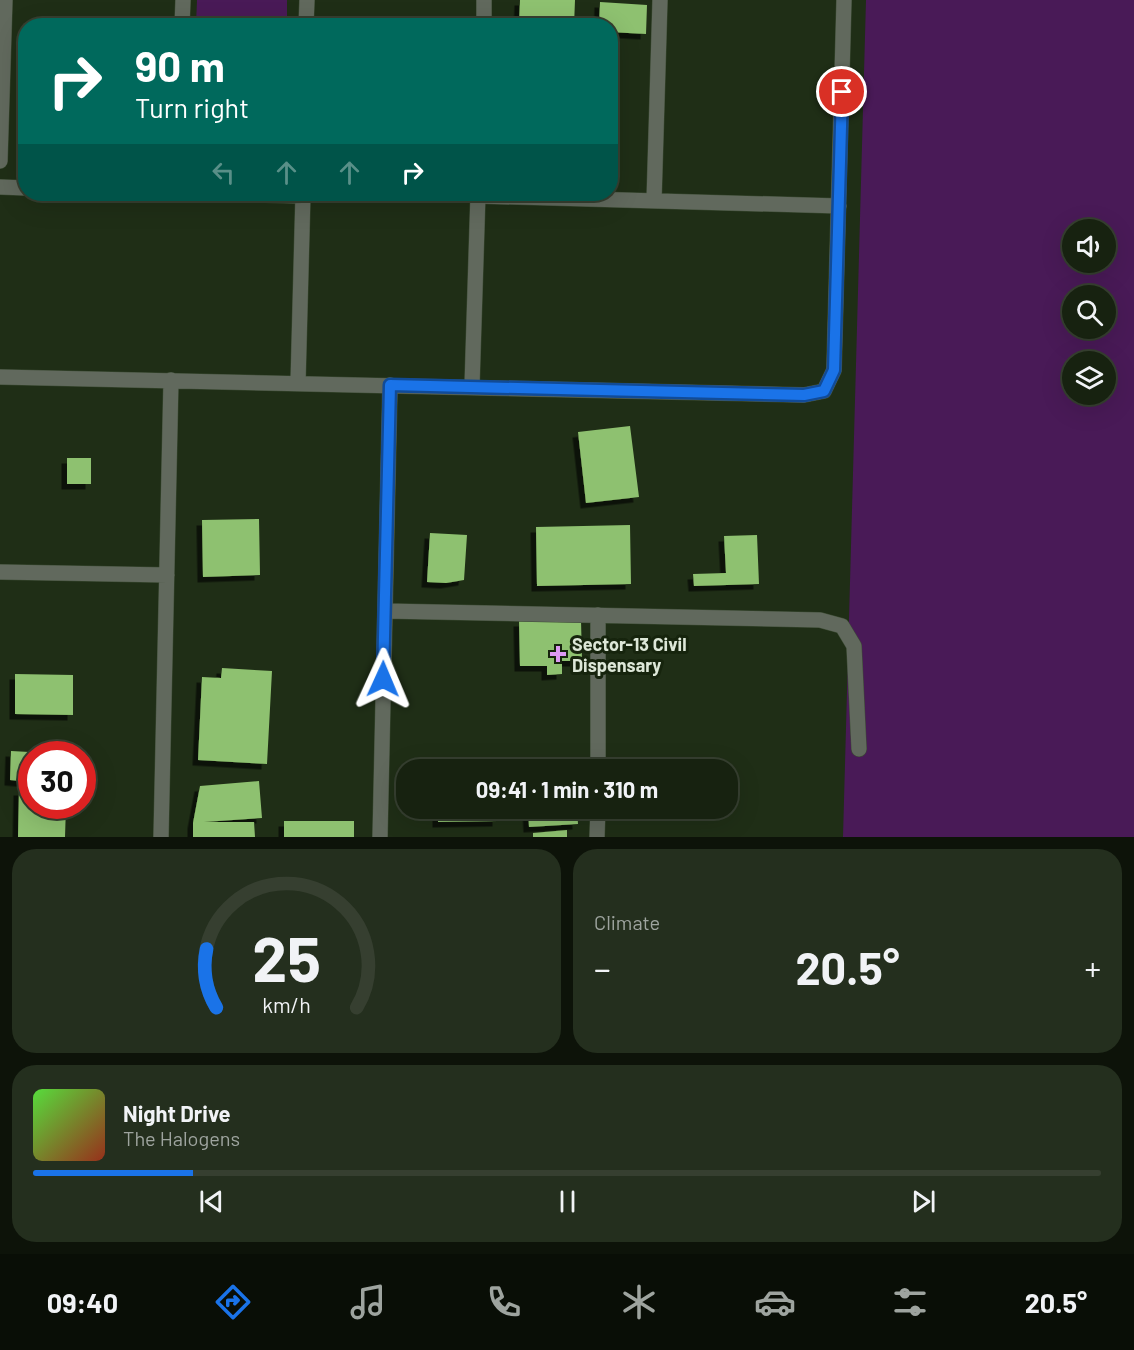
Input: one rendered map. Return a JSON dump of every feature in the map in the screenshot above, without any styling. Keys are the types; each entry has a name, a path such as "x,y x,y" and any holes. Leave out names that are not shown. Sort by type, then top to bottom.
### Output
{"street":[{"path":"0,161 4,0"},
{"path":"183,0 183,18"},
{"path":"306,18 307,0"},
{"path":"484,0 484,18"},
{"path":"654,201 660,0"},
{"path":"0,376 804,395 824,391 834,370 844,0"},
{"path":"0,187 18,188"},
{"path":"618,200 839,206"},
{"path":"298,383 303,201"},
{"path":"472,386 478,201"},
{"path":"161,837 171,380"},
{"path":"380,837 390,385"},
{"path":"0,572 167,575"},
{"path":"385,611 820,620 842,626 854,646 859,749"},
{"path":"598,615 598,759"},
{"path":"597,837 598,819"}],"shaded area":[{"path":"197,0 287,0 287,18 196,18"},
{"path":"866,0 1134,0 1134,837 843,837"}],"building":[{"path":"520,0 575,0 574,18 519,18"},
{"path":"600,2 647,5 646,34 618,32 618,18 599,18"},
{"path":"630,426 639,497 586,503 578,432"},
{"path":"67,458 91,458 91,484 67,484"},
{"path":"259,519 260,575 203,577 202,520"},
{"path":"630,525 631,584 537,586 536,527"},
{"path":"430,533 467,535 464,580 446,583 427,582"},
{"path":"757,535 759,584 694,586 693,574 726,573 724,536"},
{"path":"581,620 582,661 562,661 562,674 547,675 547,666 520,666 519,621"},
{"path":"222,668 272,671 267,764 198,760 202,677 221,678"},
{"path":"15,674 73,675 73,715 15,714"},
{"path":"11,751 18,751 18,781 10,780"},
{"path":"259,781 262,818 204,822 254,822 255,837 193,837 193,823 200,786"},
{"path":"18,819 66,819 65,837 18,837"},
{"path":"438,819 498,819 498,821 438,822"},
{"path":"529,819 578,819 578,824 529,827"},
{"path":"284,821 354,821 354,837 284,837"},
{"path":"567,830 567,837 533,837 533,833"}],"place":[{"name":"Sector-13 Civil Dispensary","path":"558,654"}],"route":[{"path":"383,679 390,385 804,395 824,391 834,370 842,92"}]}
